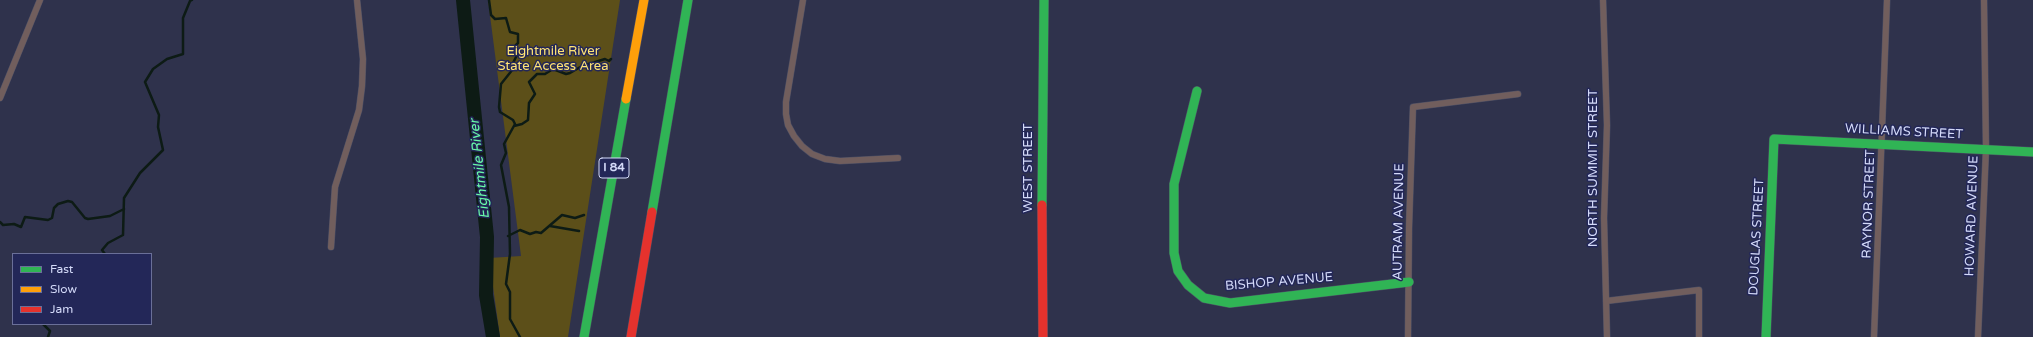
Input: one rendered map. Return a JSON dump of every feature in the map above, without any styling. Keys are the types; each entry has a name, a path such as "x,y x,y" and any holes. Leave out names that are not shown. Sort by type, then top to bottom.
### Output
{"main road":[{"name":"I 84","path":"584,337 644,0"},
{"path":"631,337 688,0"},
{"name":"WEST STREET","path":"1043,337 1042,142 1044,0"},
{"name":"BISHOP AVENUE","path":"1197,91 1174,184 1174,253 1178,271 1188,285 1204,298 1230,303 1409,282"},
{"name":"WILLIAMS STREET","path":"1774,139 1882,143 2033,152"},
{"name":"DOUGLAS STREET","path":"1766,337 1774,139"}],"street":[{"path":"0,98 40,0"},
{"path":"331,247 335,187 359,110 362,86 363,59 357,0"},
{"path":"804,0 786,102 788,125 794,136 802,146 812,154 825,159 840,161 898,158"},
{"name":"NORTH SUMMIT STREET","path":"1603,0 1607,125 1604,218 1607,337"},
{"name":"RAYNOR STREET","path":"1874,337 1887,0"},
{"name":"HOWARD AVENUE","path":"1978,337 1986,150 1984,0"},
{"name":"AUTRAM AVENUE","path":"1408,337 1409,228 1413,107 1518,94"},
{"path":"1606,301 1699,290 1699,337"}],"green space":[{"name":"Eightmile River State Access Area","path":"488,0 620,0 568,337 500,337 489,258 521,256"}],"waterway":[{"path":"104,253 102,250 108,243 123,235 124,198 140,173 163,150 158,127 159,115 145,82 153,69 167,59 183,54 183,18 190,1 192,0"},
{"name":"Eightmile River","path":"463,0 487,237 486,295 493,337"},
{"path":"489,0 491,15 495,19 506,18 510,32 518,34 518,43 515,46 518,53 513,63 513,69 501,84 499,107 500,112 513,120 515,124 504,144 506,153 501,165 509,207 510,254 506,284 510,292 510,319 520,337"},
{"path":"514,126 522,124 528,120 529,103 535,94 529,82 537,74 545,74 553,69 566,74 582,66 605,59 609,61 611,59"},
{"path":"0,222 3,225 14,224 21,227 25,217 48,220 52,218 54,208 58,204 68,201 72,202 85,218 88,219 110,216 124,209"},
{"path":"508,236 520,230 530,234 536,232 541,233 562,215 575,218 584,215"},
{"path":"550,226 579,231"},
{"path":"44,325 50,331 48,337"}],"traffic: fast":[{"path":"652,212 688,0"},
{"path":"1042,205 1044,0"},
{"path":"1197,91 1174,184 1174,253 1178,271 1188,285 1204,298 1230,303 1409,282"},
{"path":"584,337 626,99"},
{"path":"1766,337 1774,139 2033,152"}],"traffic: slow":[{"path":"626,99 644,0"}],"traffic: jam":[{"path":"1042,205 1043,337"},
{"path":"631,337 652,212"}]}
